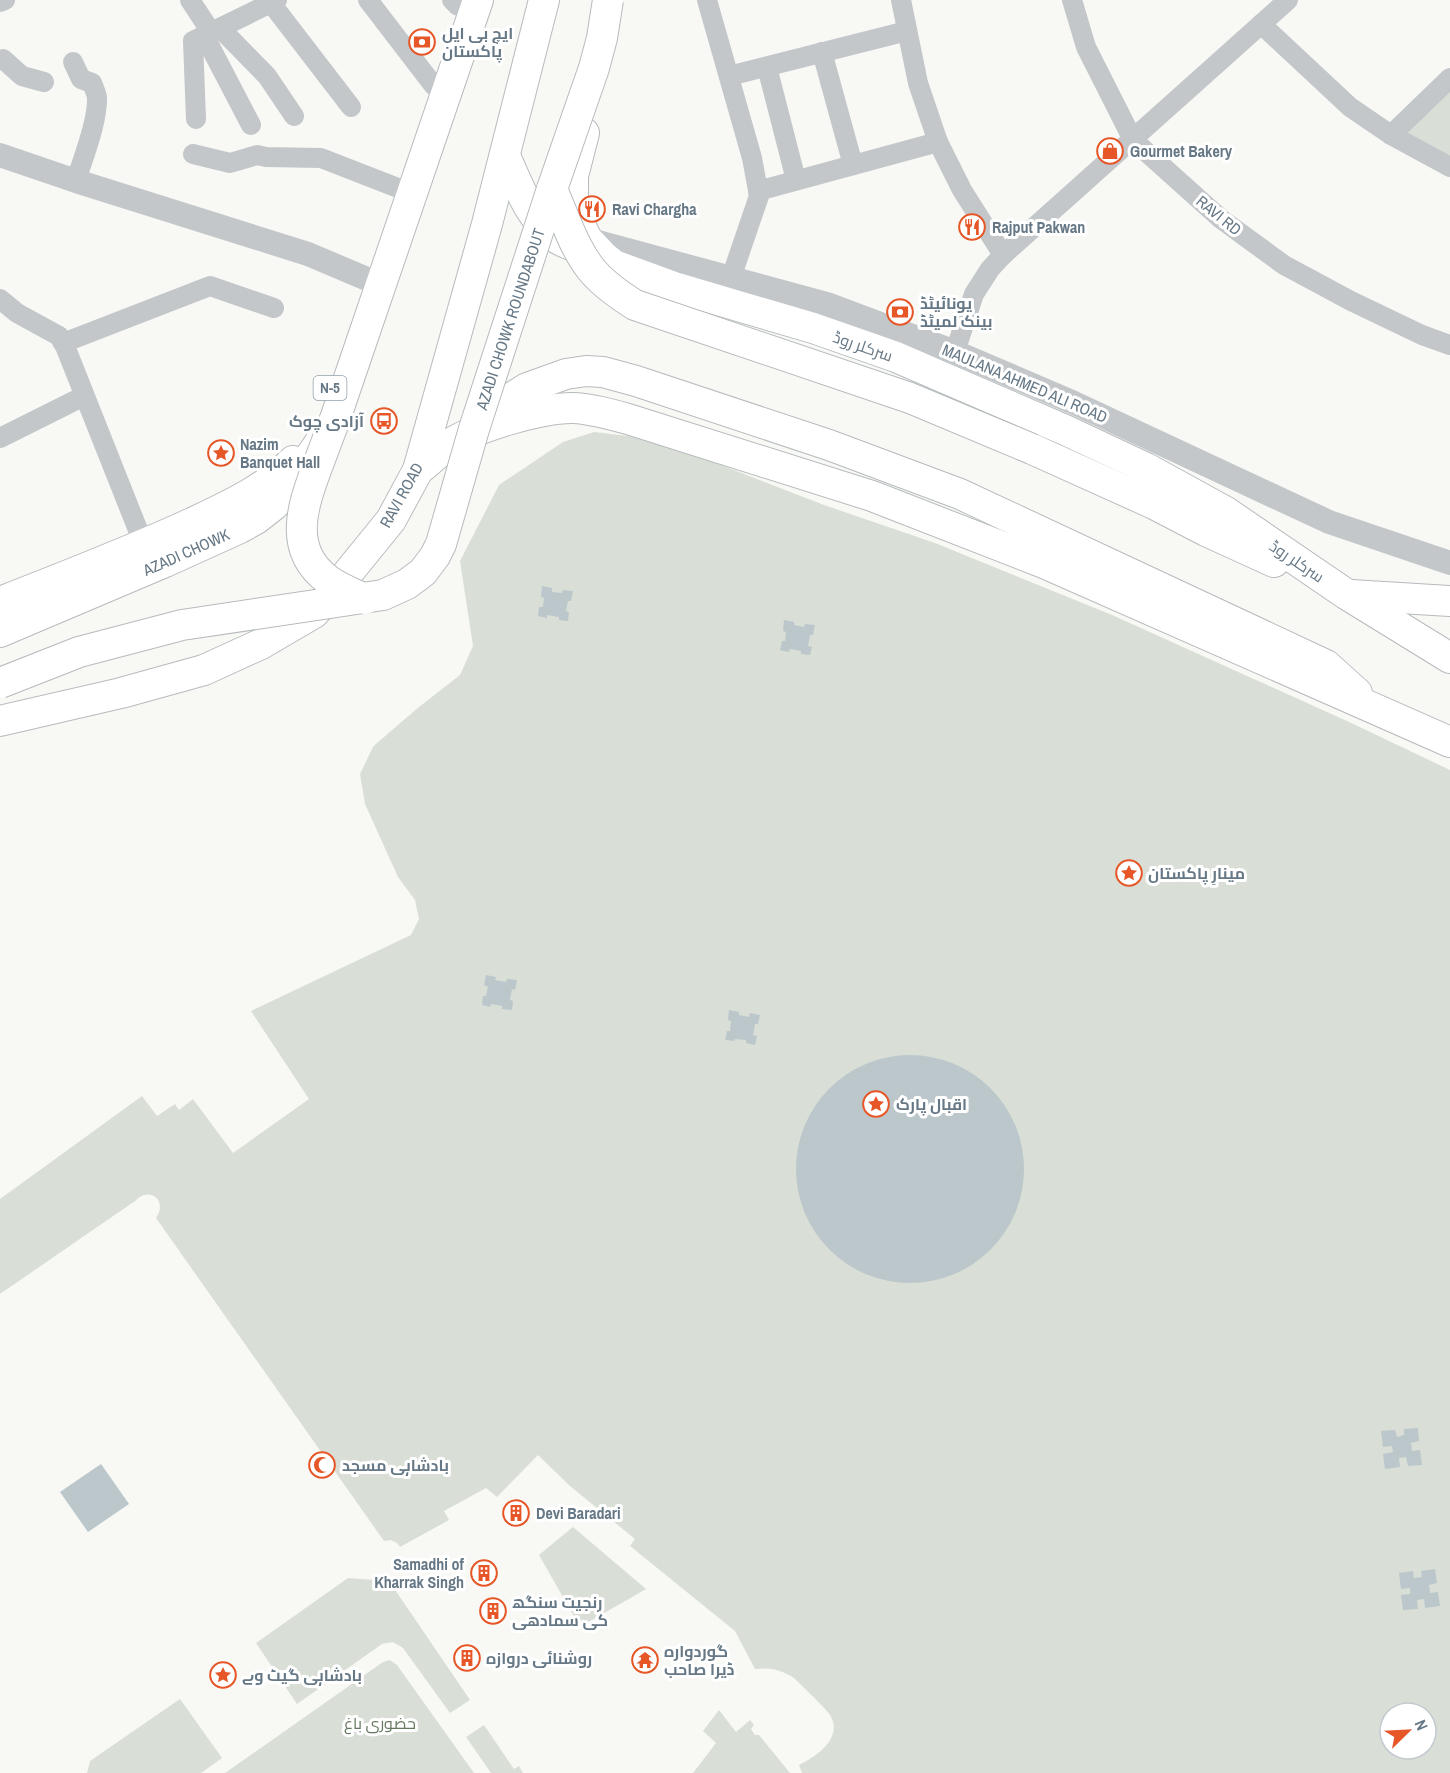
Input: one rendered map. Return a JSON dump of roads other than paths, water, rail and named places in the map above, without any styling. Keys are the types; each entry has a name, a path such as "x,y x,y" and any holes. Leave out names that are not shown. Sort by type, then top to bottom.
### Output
{"main road":[{"name":"RAVI ROAD","path":"0,721 121,693 204,670 261,644 314,613 391,520 418,470 544,0"},
{"name":"AZADI CHOWK ROUNDABOUT","path":"365,599 383,595 406,584 423,572 441,544 474,429 594,68 608,0"},
{"path":"596,248 580,225 573,205 573,176 605,61 613,0"},
{"name":"N-5","path":"0,602 144,545 239,501 267,484 298,456 315,433 462,2"},
{"path":"365,599 339,587 322,575 312,564 303,541 301,528 304,504 334,422 462,2"},
{"name":"سرکلر روڈ","path":"504,156 526,201 541,224 558,238 596,248 614,265 677,288 813,328 896,357 1065,430 1153,455 1226,512 1346,594 1450,658"},
{"name":"سرکلر روڈ","path":"552,189 571,235 591,270 605,284 635,305 910,398 1032,449 1346,594"},
{"path":"474,429 508,400 527,388 566,374 586,371 603,372 680,395 786,430 960,494 1326,665 1374,708"},
{"path":"418,470 451,443 491,426 545,411 573,408 619,416 872,496 1044,563 1450,742"},
{"name":"AZADI CHOWK","path":"0,632 165,562 256,519 290,488 334,422"},
{"path":"1346,594 1450,601"},
{"path":"0,683 79,652 182,625 365,599"}],"street":[{"path":"0,2 5,0"},
{"path":"190,0 212,32 251,125"},
{"path":"368,0 434,86"},
{"path":"706,0 752,158 759,196 730,278"},
{"path":"901,0 918,83 938,141 962,190 1003,255"},
{"name":"RAVI RD","path":"1072,0 1086,46 1133,140 1221,219 1284,265 1351,301 1422,335 1450,345"},
{"path":"955,352 975,294 990,269 1003,255 1288,0"},
{"path":"196,119 193,41 268,3 351,107"},
{"path":"1261,24 1350,107 1391,135 1450,167"},
{"path":"729,76 907,31"},
{"path":"212,32 267,76 294,116"},
{"path":"822,52 853,165"},
{"path":"0,60 3,58 22,76 44,82"},
{"path":"73,62 81,79 92,83 97,95 89,142 75,181"},
{"path":"767,67 796,180"},
{"path":"1391,135 1450,78"},
{"path":"758,191 938,141"},
{"path":"193,154 230,163 257,155 321,158 398,188"},
{"path":"0,155 75,181 308,254 368,279"},
{"name":"MAULANA AHMED ALI ROAD","path":"596,248 730,278 827,304 955,352 1072,402 1153,455 1329,522 1450,563"},
{"path":"63,343 210,286 274,308"},
{"path":"0,299 17,313 59,336 144,545"},
{"path":"0,438 84,396"}],"place":[{"name":"ایچ بی ایل پاکستان","path":"422,42"},
{"name":"Gourmet Bakery","path":"1110,151"},
{"name":"Ravi Chargha","path":"592,209"},
{"name":"Rajput Pakwan","path":"972,227"},
{"name":"یونائیٹڈ بینک لمیٹڈ","path":"900,312"},
{"name":"آزادی چوک","path":"384,421"},
{"name":"Nazim Banquet Hall","path":"221,453"},
{"name":"مینارِ پاکستان","path":"1129,873"},
{"name":"اقبال پارک","path":"876,1104"},
{"name":"بادشاہی مسجد","path":"322,1465"},
{"name":"Devi Baradari","path":"516,1513"},
{"name":"Samadhi of Kharrak Singh","path":"484,1573"},
{"name":"رنجیت سنگھ کی سمادھی","path":"493,1611"},
{"name":"روشنائی دروازہ","path":"467,1658"},
{"name":"گوردوارہ ڈیرا صاحب","path":"645,1660"},
{"name":"بادشاہی گیٹ وے","path":"223,1675"}],"park label":[{"name":"حضوری باغ","path":"380,1723"}]}
